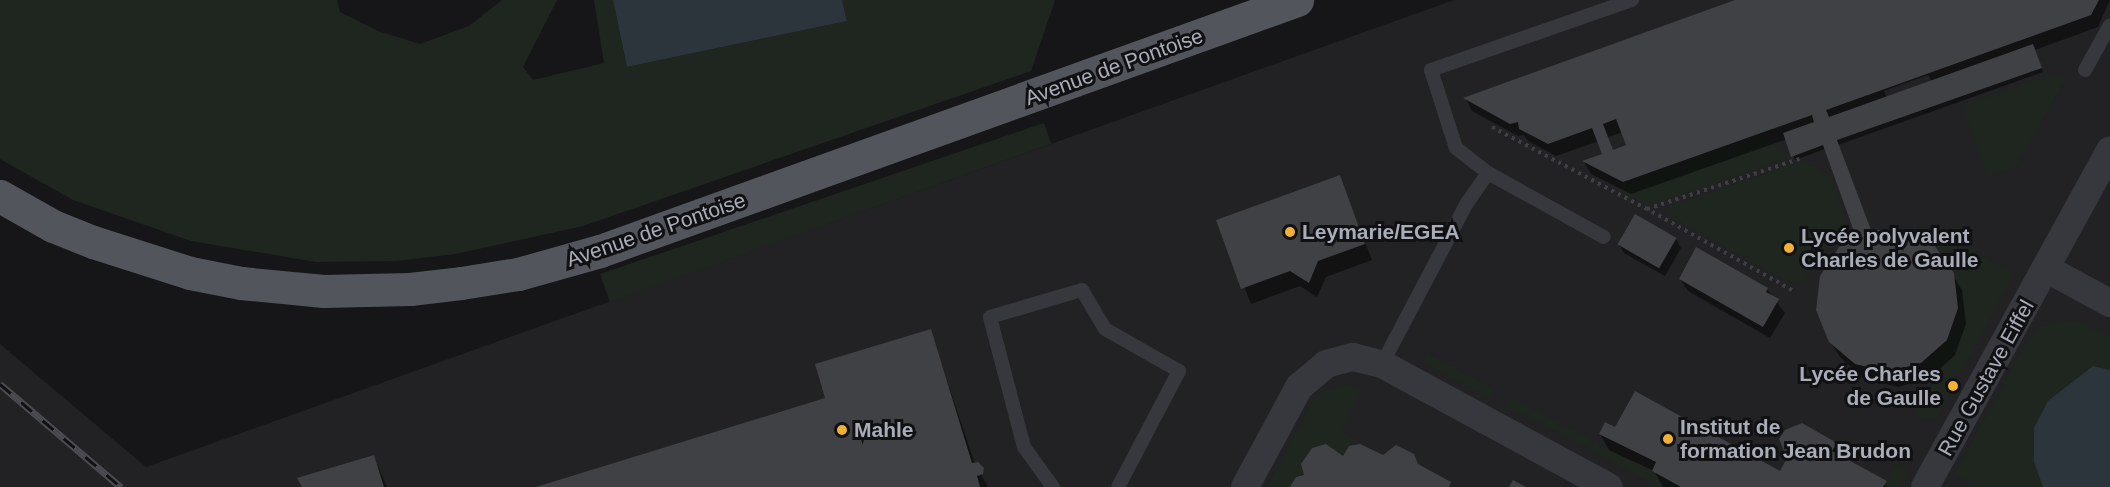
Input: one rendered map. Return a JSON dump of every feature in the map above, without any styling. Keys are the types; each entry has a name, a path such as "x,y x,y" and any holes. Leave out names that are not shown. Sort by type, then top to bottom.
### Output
{"main road":[{"name":"Avenue de Pontoise","path":"0,196 53,226 93,242 190,273 241,283 335,291 461,283 518,274 600,251 1297,0"}],"street":[{"name":"Rue Gustave Eiffel","path":"1925,487 2110,150"},
{"path":"2047,268 2110,303"},
{"path":"1245,487 1299,387 1311,373 1326,364 1353,357 1382,364 1609,487"}],"lane":[{"path":"1604,237 1488,174 1456,148 1431,70 1632,0"},
{"path":"2085,70 2110,24"},
{"path":"1382,364 1467,202 1488,174"},
{"path":"1053,487 1024,447 990,317 1082,290 1105,329 1179,371 1118,487"}],"path":[{"path":"1492,127 1647,209 1792,290"},
{"path":"1647,209 1802,158"}],"shaded area":[{"path":"0,0 337,0 340,12 378,31 420,44 469,26 502,0 557,0 523,67 533,80 604,63 594,0 613,0 627,67 847,21 842,0 1055,0 1031,71 583,226 455,254 396,261 316,262 191,241 73,200 0,159"},
{"path":"613,0 842,0 847,21 627,67"},
{"path":"1454,0 2110,0 2110,487 0,487 0,344 146,467"},
{"path":"2056,73 2067,77 2016,167 1987,177 1962,105"},
{"path":"1044,123 1051,144 610,302 600,274"},
{"path":"1759,137 1791,157 1648,206 1621,192 1627,183"},
{"path":"1804,161 1830,175 1847,221 1842,233 1817,256 1804,283 1784,280 1668,215 1665,208"},
{"path":"1939,232 2014,273 1937,418 1925,420 1918,418 1913,402 1930,396 1922,368 1949,338 1961,309 1955,274 1935,245"},
{"path":"2075,320 2110,337 2110,370 2092,367 2048,401 2034,462 2043,487 1978,487 1959,477 1955,473 2029,338 2048,323"},
{"path":"1428,353 1494,388 1489,398 1423,363"},
{"path":"2093,366 2110,370 2110,487 2043,487 2034,462 2034,428 2048,401"},
{"path":"1345,384 1362,388 1341,432 1353,438 1343,456 1326,444 1312,448 1301,464 1304,475 1296,477 1290,487 1267,487 1312,402 1322,392"},
{"path":"1510,397 1591,438 1587,447 1505,406"},
{"path":"1594,441 1681,487 1659,487 1589,450"},
{"path":"1896,464 1909,471 1900,487 1883,487"}],"building":[{"path":"1735,0 2099,0 2091,15 1826,110 1829,117 2033,44 2042,68 1837,140 1871,230 1903,230 1934,245 1954,273 1958,308 1947,340 1921,363 1888,372 1855,364 1829,342 1816,310 1820,276 1839,247 1856,237 1823,145 1791,157 1783,133 1814,122 1812,115 1623,182 1582,161 1602,154 1592,128 1548,144 1519,129 1518,122 1510,124 1463,98","holes":["1616,119 1626,145 1613,150 1603,124"]},
{"name":"Leymarie/EGEA","path":"1340,175 1365,244 1318,261 1309,283 1290,271 1241,289 1216,220"},
{"path":"1635,214 1677,238 1659,268 1618,244"},
{"path":"1696,247 1768,288 1766,292 1779,299 1763,327 1679,279"},
{"name":"Mahle","path":"931,329 972,463 978,462 984,468 983,474 977,476 980,487 536,487 825,398 815,364"},
{"name":"Institut de formation Jean Brudon","path":"1635,391 1780,471 1787,458 1779,439 1785,430 1802,423 1837,443 1832,451 1887,481 1883,487 1681,487 1652,471 1656,462 1599,434 1605,422 1615,427"},
{"path":"1326,444 1343,456 1349,446 1360,444 1383,455 1396,445 1414,454 1418,464 1451,482 1449,487 1290,487 1296,477 1304,475 1301,464 1312,448"},
{"path":"374,455 384,487 302,487 297,478"},
{"path":"1513,480 1526,487 1509,487"}],"railway":[{"path":"0,384 121,487"}],"place":[{"name":"Leymarie/EGEA","path":"1290,232"},
{"name":"Lycée polyvalent Charles de Gaulle","path":"1789,248"},
{"name":"Lycée Charles de Gaulle","path":"1953,386"},
{"name":"Mahle","path":"842,430"},
{"name":"Institut de formation Jean Brudon","path":"1668,439"}]}
